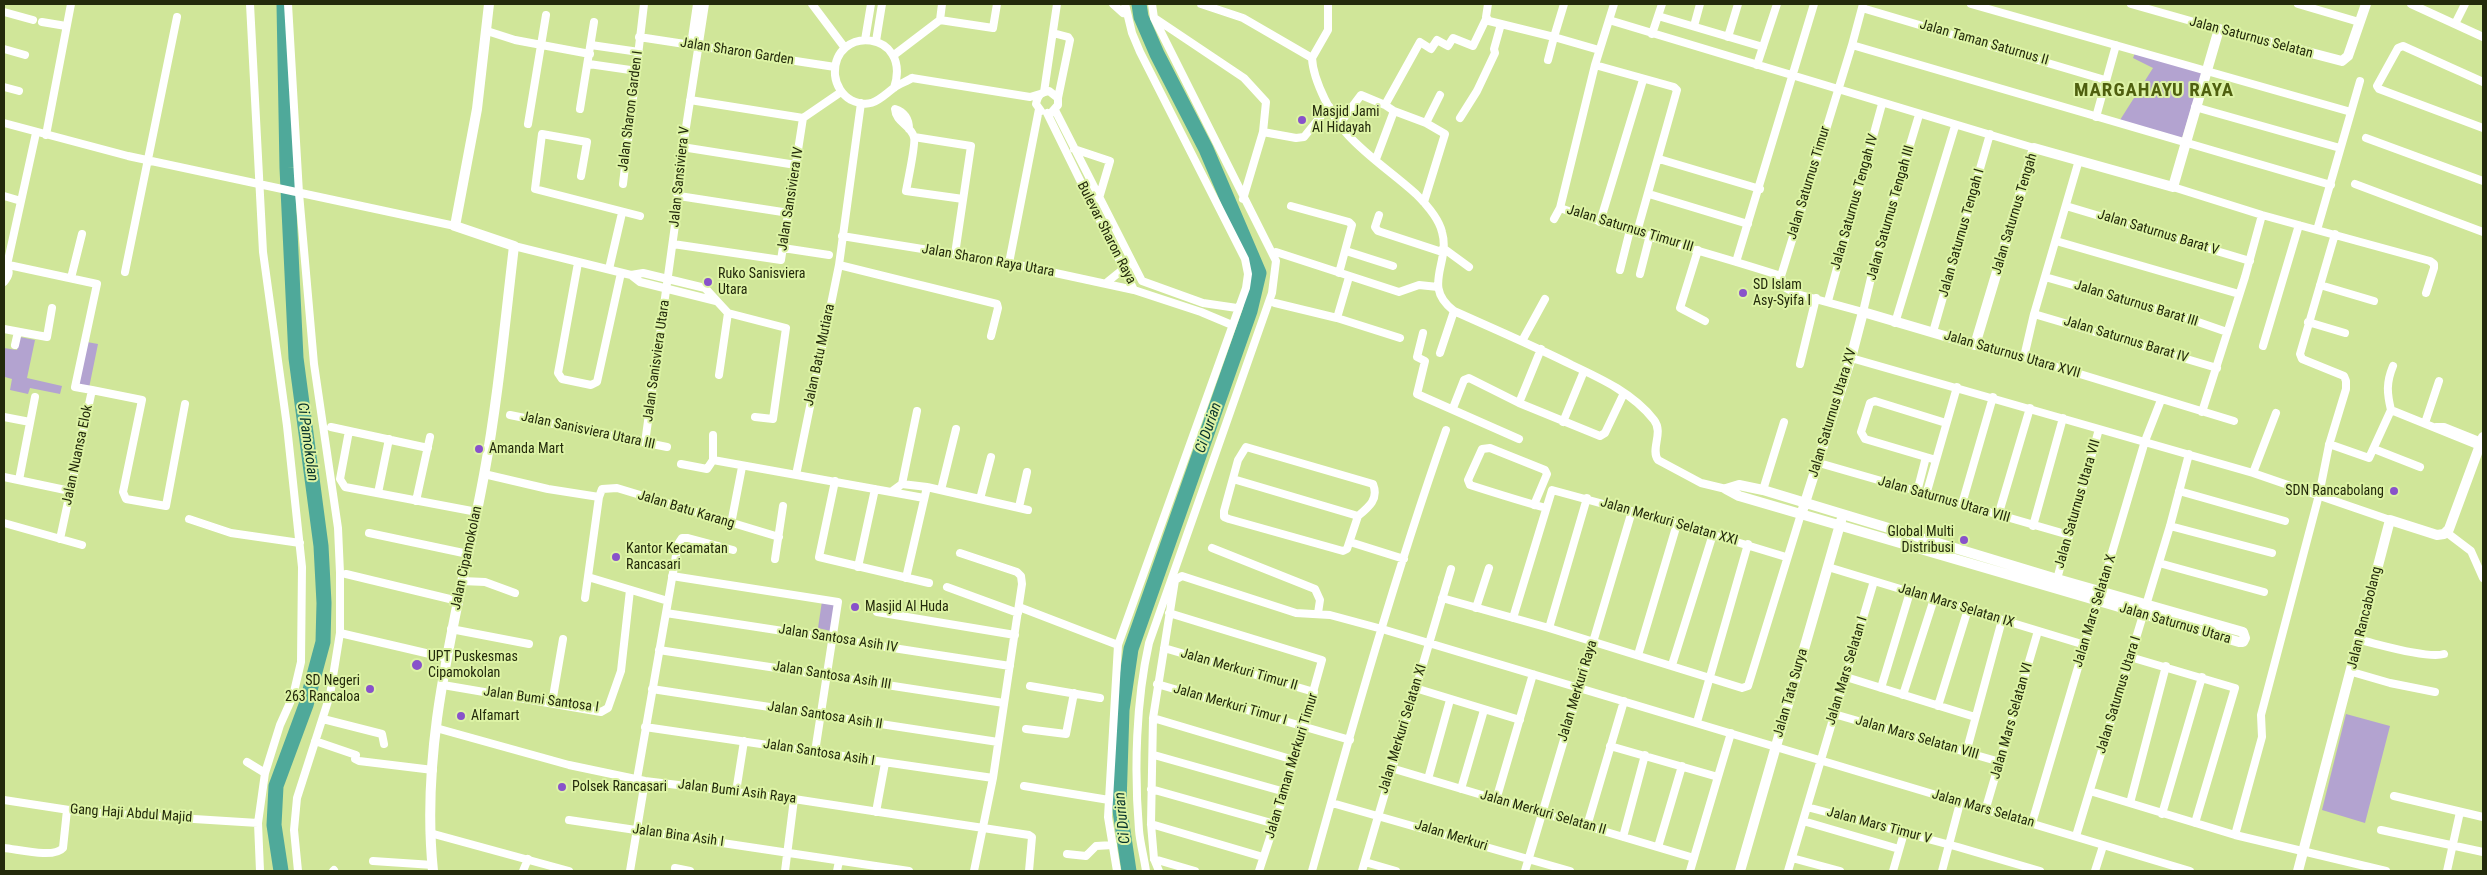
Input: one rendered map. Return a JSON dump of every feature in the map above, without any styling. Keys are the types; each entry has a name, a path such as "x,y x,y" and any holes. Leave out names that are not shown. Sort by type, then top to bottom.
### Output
{"street":[{"path":"46,135 70,4"},
{"path":"250,4 264,185 263,252 300,543 302,611 298,679 294,696 280,725 265,773 258,823 260,871"},
{"path":"288,4 296,192 314,364 338,528 340,633 323,719 295,810 294,830 298,871"},
{"path":"455,226 476,109 489,4"},
{"name":"Jalan Sharon Garden I","path":"623,184 644,4"},
{"path":"694,45 697,4"},
{"path":"694,45 705,4"},
{"path":"812,4 845,48"},
{"path":"865,40 871,4"},
{"path":"876,41 882,4"},
{"path":"894,55 940,20 942,4"},
{"path":"940,20 993,28 997,4"},
{"path":"1009,263 1043,111 1042,93 1057,4"},
{"path":"1113,4 1123,13"},
{"path":"1117,871 1108,817 1118,645 1247,281 1245,259 1140,52 1132,33 1125,4"},
{"path":"1146,871 1139,831 1138,710 1149,643 1221,444 1275,282 1276,261 1243,199 1154,18 1152,4"},
{"path":"1201,4 1243,18 1312,58"},
{"path":"1328,4 1328,30 1312,58 1316,77 1329,106 1348,134 1424,202 1441,230 1442,250 1438,287 1442,302 1454,311 1610,383 1643,408 1656,422 1659,430 1656,457 1658,460 1701,483 1726,489"},
{"path":"1385,105 1420,42 1431,49 1437,40 1448,46 1453,38 1473,46 1486,19 1488,4"},
{"path":"1548,60 1564,4"},
{"name":"Jalan Saturnus Timur III","path":"1614,4 1595,65 1560,208 1600,222 1650,235 1781,276"},
{"path":"1652,34 1662,4"},
{"path":"1694,26 1700,4"},
{"path":"1728,37 1738,4"},
{"path":"1757,65 1776,4"},
{"path":"1736,262 1760,189 1814,4"},
{"path":"1971,4 2351,112"},
{"name":"Jalan Saturnus Selatan","path":"2131,4 2342,61 2348,56 2359,22"},
{"path":"2298,4 2359,22 2366,4"},
{"path":"2412,4 2483,37"},
{"path":"2455,24 2465,4"},
{"name":"Jalan Saturnus Timur","path":"1781,276 1863,6"},
{"name":"Jalan Taman Saturnus II","path":"1863,6 2106,80"},
{"path":"4,12 33,20"},
{"path":"528,124 546,15"},
{"path":"1658,16 1763,47"},
{"path":"125,272 177,17"},
{"path":"1154,18 1246,80 1266,102 1263,132 1243,199"},
{"path":"1486,19 1600,50"},
{"path":"1609,20 1954,126 1990,134 2034,148"},
{"path":"42,22 66,26"},
{"path":"580,109 589,64 594,22"},
{"path":"1460,118 1489,67 1495,53 1494,49 1501,24"},
{"path":"2219,29 2173,187 2262,215 2430,261 2434,264 2434,268 2426,293"},
{"path":"487,31 590,54"},
{"path":"1043,111 1058,105 1070,40 1068,37 1053,33"},
{"name":"Jalan Sharon Garden","path":"639,37 835,67"},
{"path":"894,88 898,76 898,65 894,55 886,46 876,41 854,42 845,48 838,57 835,67 835,80 841,92 850,99 861,103 875,103 894,88 912,78"},
{"path":"1852,44 2330,185"},
{"path":"591,45 639,52"},
{"name":"Jalan Sansiviera V","path":"669,279 679,196 676,192 690,100 694,45"},
{"path":"2096,117 2116,45"},
{"path":"2482,126 2379,89 2377,86 2398,48 2403,46 2483,82"},
{"path":"4,49 25,55"},
{"path":"589,64 637,71"},
{"path":"898,65 912,78 1030,97 1049,91 1058,98"},
{"path":"1595,65 1643,80 1674,87 1676,90 1649,194 1620,270"},
{"path":"1600,222 1643,80"},
{"path":"2317,230 2360,81"},
{"path":"4,87 19,92"},
{"path":"690,100 803,118 841,92"},
{"path":"1340,123 1361,95 1445,134 1424,202"},
{"path":"1426,124 1440,95"},
{"path":"886,96 895,108 895,115 914,137 906,191 964,199"},
{"path":"1030,97 1043,111"},
{"name":"Jalan Batu Mutiara","path":"796,475 838,265 861,103"},
{"name":"Jalan Saturnus Tengah IV","path":"1828,301 1882,104"},
{"path":"1263,132 1296,138 1304,137 1329,106"},
{"path":"2195,107 2340,148"},
{"name":"Bulevar Sharon Raya","path":"1043,111 1074,149 1142,281 1183,296 1205,308"},
{"name":"Bulevar Sharon Raya","path":"1043,111 1134,290 1180,304 1205,308"},
{"path":"1376,159 1394,111"},
{"name":"Jalan Saturnus Tengah III","path":"1863,312 1875,261 1919,115"},
{"name":"Jalan Sansiviera IV","path":"673,244 781,260 803,118"},
{"path":"4,124 149,161 455,226 514,246 578,263 631,275 643,273 705,288 728,313 786,328 773,419 755,417"},
{"path":"1895,323 1954,126"},
{"path":"6,280 9,270 5,265 36,133"},
{"path":"581,176 587,142 542,134 535,189 622,213 640,216"},
{"name":"Jalan Saturnus Tengah I","path":"1934,332 1990,134"},
{"path":"914,137 971,146 955,254"},
{"path":"2366,138 2483,180"},
{"path":"682,147 796,165"},
{"name":"Jalan Saturnus Tengah","path":"1975,345 2034,148 2173,187"},
{"path":"1074,149 1110,161 1098,198 1089,202"},
{"path":"1659,159 1760,189"},
{"path":"2024,357 2034,314 2079,160"},
{"path":"2355,184 2483,232"},
{"path":"1649,194 1748,224"},
{"path":"4,196 21,201"},
{"path":"679,196 789,213"},
{"path":"1291,206 1349,222 1352,229 1339,273"},
{"name":"Jalan Saturnus Barat V","path":"2066,206 2250,261"},
{"path":"1554,219 1560,208"},
{"path":"609,269 622,213"},
{"path":"1379,215 1375,227 1378,231 1442,250 1469,267"},
{"path":"2202,412 2218,368 2262,215"},
{"path":"2263,346 2299,225"},
{"path":"71,278 82,234"},
{"path":"2236,835 2262,737 2261,715 2319,495 2329,444 2346,389 2346,381 2339,373 2302,360 2300,357 2308,322 2335,234"},
{"path":"1640,274 1650,235"},
{"name":"Jalan Sharon Raya Utara","path":"842,236 1009,263 1106,282 1134,290"},
{"path":"2056,241 2238,294"},
{"name":"Jalan Cipamokolan","path":"433,868 430,833 432,770 436,728 451,629 477,512 494,413 514,246"},
{"path":"783,248 829,255"},
{"path":"1346,250 1392,266"},
{"path":"1698,250 1680,308 1705,321"},
{"path":"1276,252 1399,292 1419,285 1438,287"},
{"path":"1106,282 1124,270 1131,261"},
{"path":"578,263 558,373 562,379 591,385 598,382 621,273"},
{"name":"Jalan Nuansa Elok","path":"5,265 97,284 75,387 92,390 60,539"},
{"path":"838,265 997,304 991,336"},
{"path":"631,275 640,282 716,301"},
{"path":"1781,276 1784,287 1797,294 1863,312"},
{"path":"1337,318 1349,277"},
{"name":"Jalan Saturnus Barat III","path":"2045,277 2166,311 2227,332"},
{"name":"Jalan Sanisviera Utara","path":"645,443 669,279"},
{"path":"2320,285 2374,301"},
{"path":"1180,304 1183,296"},
{"path":"1800,364 1816,298"},
{"path":"1522,341 1545,299"},
{"path":"1275,303 1337,318 1400,338"},
{"path":"1205,308 1222,304 1237,308"},
{"path":"4,329 47,337 52,308"},
{"path":"1205,308 1232,325"},
{"path":"1440,353 1454,311"},
{"name":"Jalan Saturnus Utara XVII","path":"1863,312 1895,323 2024,357 2234,422"},
{"name":"Jalan Saturnus Utara XV","path":"1801,514 1819,463 1863,312"},
{"path":"719,375 728,313"},
{"name":"Jalan Saturnus Barat IV","path":"2034,314 2218,368"},
{"path":"2308,322 2345,333"},
{"path":"15,345 18,332"},
{"path":"1423,333 1417,357 1425,361 1417,394 1453,408 1519,439"},
{"path":"1519,403 1541,350"},
{"path":"1851,358 2254,473 2437,535 2446,532 2482,442 2444,426 2436,427 2390,410"},
{"path":"2329,444 2365,458 2371,456 2390,410 2386,392 2388,378 2393,366"},
{"path":"1563,422 1584,371"},
{"path":"1453,408 1464,380 1469,378 1563,422 1596,435 1602,435 1624,393"},
{"path":"2425,423 2439,381"},
{"path":"1926,495 1957,387"},
{"path":"92,390 142,400 123,492 126,499 166,506 185,404"},
{"path":"19,480 35,397"},
{"path":"1962,504 1993,398"},
{"name":"Jalan Mars Selatan X","path":"2032,823 2145,441 2161,400"},
{"path":"1936,460 1865,439 1861,432 1869,406 1875,401 1946,424"},
{"path":"1998,516 2030,408"},
{"path":"891,492 902,484 917,411"},
{"path":"2254,473 2276,413"},
{"name":"Jalan Sanisviera Utara III","path":"510,415 666,447"},
{"path":"4,417 30,422"},
{"path":"2033,526 2064,418"},
{"path":"1763,490 1784,422"},
{"path":"331,427 428,448"},
{"name":"Jalan Saturnus Utara VII","path":"2057,579 2099,429"},
{"path":"349,430 340,482 350,489 477,512"},
{"path":"941,490 956,430"},
{"path":"1312,871 1421,500 1446,430"},
{"path":"681,464 707,469 713,460 713,435"},
{"path":"416,501 430,437"},
{"path":"378,493 388,439"},
{"path":"1246,447 1369,482 1375,488 1374,499 1371,505 1358,516 1347,549 1340,551 1229,519 1223,515 1238,460 1246,447"},
{"path":"1513,618 1546,508 1534,505 1468,483 1482,449 1490,448 1545,470 1547,474 1534,505"},
{"path":"2374,449 2420,467"},
{"name":"Jalan Saturnus Utara I","path":"2076,836 2170,526 2189,454"},
{"path":"1917,492 1926,457"},
{"path":"980,499 991,458"},
{"path":"713,460 924,498"},
{"name":"Jalan Saturnus Utara VIII","path":"1819,463 2069,535"},
{"path":"731,524 742,466"},
{"path":"1019,507 1028,472"},
{"path":"484,474 548,489 599,497 585,598"},
{"path":"4,477 70,491"},
{"path":"1233,479 1358,516"},
{"path":"835,481 819,557 929,583"},
{"path":"902,484 941,490 1028,510"},
{"name":"Jalan Saturnus Utara","path":"1726,489 1739,485 1763,490 2057,579 2099,597"},
{"path":"906,578 926,487"},
{"name":"Jalan Batu Karang","path":"599,497 602,489 617,488 779,537"},
{"path":"858,567 875,489"},
{"name":"Jalan Saturnus Utara","path":"1726,489 1739,496 1840,526 2145,610 2239,642 2243,642 2245,638 2243,632 2145,610"},
{"name":"Jalan Merkuri Selatan XXI","path":"1546,508 1552,490 1587,498 1748,544 1786,557"},
{"path":"2179,491 2285,521"},
{"path":"1549,628 1587,498"},
{"path":"775,559 784,506"},
{"name":"Jalan Merkuri Raya","path":"1525,871 1632,511"},
{"path":"1442,598 1549,628 1742,688 1748,686 1786,557 1801,514"},
{"name":"Jalan Tata Surya","path":"1740,871 1843,515"},
{"path":"189,519 231,533 300,543"},
{"name":"Jalan Rancabolang","path":"2298,871 2352,672 2390,520"},
{"path":"4,523 82,545"},
{"path":"1638,655 1677,524"},
{"path":"2170,526 2272,553"},
{"path":"2446,532 2472,553 2483,578"},
{"path":"369,533 468,554"},
{"path":"1672,666 1713,534"},
{"path":"630,871 636,830 645,727 678,544 682,538 733,550"},
{"path":"1350,542 1404,559"},
{"path":"1697,722 1748,544"},
{"path":"1212,548 1315,589 1320,600 1318,613"},
{"path":"960,553 1019,574 1022,584 993,778 974,871"},
{"path":"2159,563 2264,592"},
{"name":"Jalan Mars Selatan IX","path":"1828,567 2084,645"},
{"path":"1476,608 1489,568"},
{"name":"Jalan Merkuri Selatan XI","path":"1362,871 1451,569"},
{"path":"346,574 458,601"},
{"path":"672,576 838,602 815,752"},
{"name":"Jalan Mars Selatan","path":"1159,871 1154,859 1151,824 1151,789 1154,755 1153,718 1175,580 1182,576 1296,613 1318,613 1382,629 2190,871"},
{"path":"588,577 668,601"},
{"path":"462,580 485,582 515,593"},
{"name":"Jalan Mars Selatan I","path":"1788,871 1874,581"},
{"path":"947,587 1118,645"},
{"name":"Jalan Bumi Santosa I","path":"443,685 601,712 608,708 621,671 630,590"},
{"path":"1881,688 1910,592"},
{"path":"1903,695 1934,599"},
{"path":"1938,706 1968,609"},
{"path":"877,612 1015,635"},
{"name":"Jalan Santosa Asih IV","path":"666,613 1010,666"},
{"name":"Jalan Taman Merkuri Timur","path":"1169,613 1319,657 1322,660 1285,792 1259,871"},
{"path":"1966,752 2002,620"},
{"path":"451,629 529,644"},
{"name":"Jalan Mars Selatan VI","path":"1985,811 2038,631"},
{"path":"340,633 447,658"},
{"path":"552,703 563,639"},
{"path":"2360,640 2404,650 2435,655 2444,654"},
{"name":"Jalan Merkuri Timur II","path":"1164,648 1314,692"},
{"name":"Jalan Santosa Asih III","path":"659,650 1004,703"},
{"path":"2130,657 2232,686 2235,692 2195,823"},
{"path":"2130,803 2166,666"},
{"path":"2352,672 2390,683 2435,692"},
{"path":"1496,800 1533,674"},
{"path":"1846,677 1975,717"},
{"path":"2162,814 2202,677"},
{"name":"Jalan Merkuri Timur I","path":"1157,684 1350,740"},
{"path":"1030,686 1100,698"},
{"name":"Jalan Santosa Asih II","path":"652,688 998,742"},
{"path":"1415,688 1520,720"},
{"path":"1026,729 1066,734 1074,693"},
{"path":"1428,779 1450,700"},
{"path":"1587,826 1624,701"},
{"path":"1461,789 1484,710"},
{"name":"Jalan Mars Selatan VIII","path":"1834,714 2000,762"},
{"path":"1153,718 1294,760"},
{"path":"323,719 343,726 382,734 384,744"},
{"name":"Jalan Santosa Asih I","path":"645,727 993,778"},
{"name":"Jalan Bumi Asih Raya","path":"436,728 569,765 641,780 794,799 983,827 1032,837 1029,871"},
{"path":"1690,871 1732,733"},
{"path":"736,792 744,741"},
{"path":"315,742 356,755 355,759 432,770"},
{"path":"1610,746 1718,777"},
{"path":"1154,755 1285,792"},
{"path":"1623,837 1645,756"},
{"path":"247,762 265,773"},
{"path":"876,812 885,763"},
{"path":"1658,848 1682,766"},
{"name":"Jalan Merkuri Selatan II","path":"1392,768 1694,858"},
{"path":"1024,786 1109,800"},
{"path":"1151,789 1275,824"},
{"path":"2090,791 2236,835 2303,853 2386,871"},
{"path":"2394,796 2483,817"},
{"path":"785,871 794,799"},
{"name":"Gang Haji Abdul Majid","path":"4,800 67,810 258,823"},
{"name":"Jalan Merkuri","path":"1332,802 1570,871"},
{"path":"1942,871 1960,803"},
{"name":"Jalan Mars Timur V","path":"1807,807 1950,844 2040,871"},
{"path":"4,848 52,854 60,851 67,810"},
{"path":"2447,871 2460,812"},
{"name":"Jalan Bina Asih I","path":"569,820 909,871"},
{"path":"1803,821 1899,849"},
{"path":"1151,824 1263,857"},
{"path":"2381,830 2483,852"},
{"path":"430,833 568,871"},
{"path":"1892,871 1904,833"},
{"path":"1067,854 1086,856 1096,846 1113,846"},
{"path":"2095,871 2103,846"},
{"path":"1792,858 1840,871"},
{"path":"523,871 528,859"},
{"path":"1154,859 1195,871"},
{"path":"373,861 433,868"},
{"path":"836,871 839,861"},
{"path":"1365,862 1396,871"},
{"path":"675,868 690,871"}],"shaded area":[{"path":"2135,53 2202,73 2182,138 2120,120 2153,68 2133,58"},
{"path":"20,337 35,340 27,378 62,386 60,394 30,388 28,394 10,390 12,379 5,377 4,382 4,348 17,350"},
{"path":"87,342 98,344 89,388 78,386"},
{"path":"822,601 836,603 831,631 818,628"},
{"path":"2346,714 2390,726 2365,823 2322,810"}],"waterway":[{"name":"Ci Pamokolan","path":"281,871 274,825 276,786 306,705 323,642 324,603 321,546 296,358 287,168 284,4"},
{"name":"Ci Durian","path":"1129,871 1119,804 1122,710 1131,649 1250,311 1259,273 1206,149 1157,54 1141,17 1139,4"}],"place":[{"name":"Masjid Jami Al Hidayah","path":"1302,120"},
{"name":"Ruko Sanisviera Utara","path":"708,282"},
{"name":"SD Islam Asy-Syifa I","path":"1743,293"},
{"name":"Amanda Mart","path":"479,449"},
{"name":"SDN Rancabolang","path":"2394,491"},
{"name":"Global Multi Distribusi","path":"1964,540"},
{"name":"Kantor Kecamatan Rancasari","path":"616,557"},
{"name":"Masjid Al Huda","path":"855,607"},
{"name":"UPT Puskesmas Cipamokolan","path":"417,665"},
{"name":"SD Negeri 263 Rancaloa","path":"370,689"},
{"name":"Alfamart","path":"461,716"},
{"name":"Polsek Rancasari","path":"562,787"}],"district":[{"name":"MARGAHAYU RAYA","path":"2154,91"}]}
